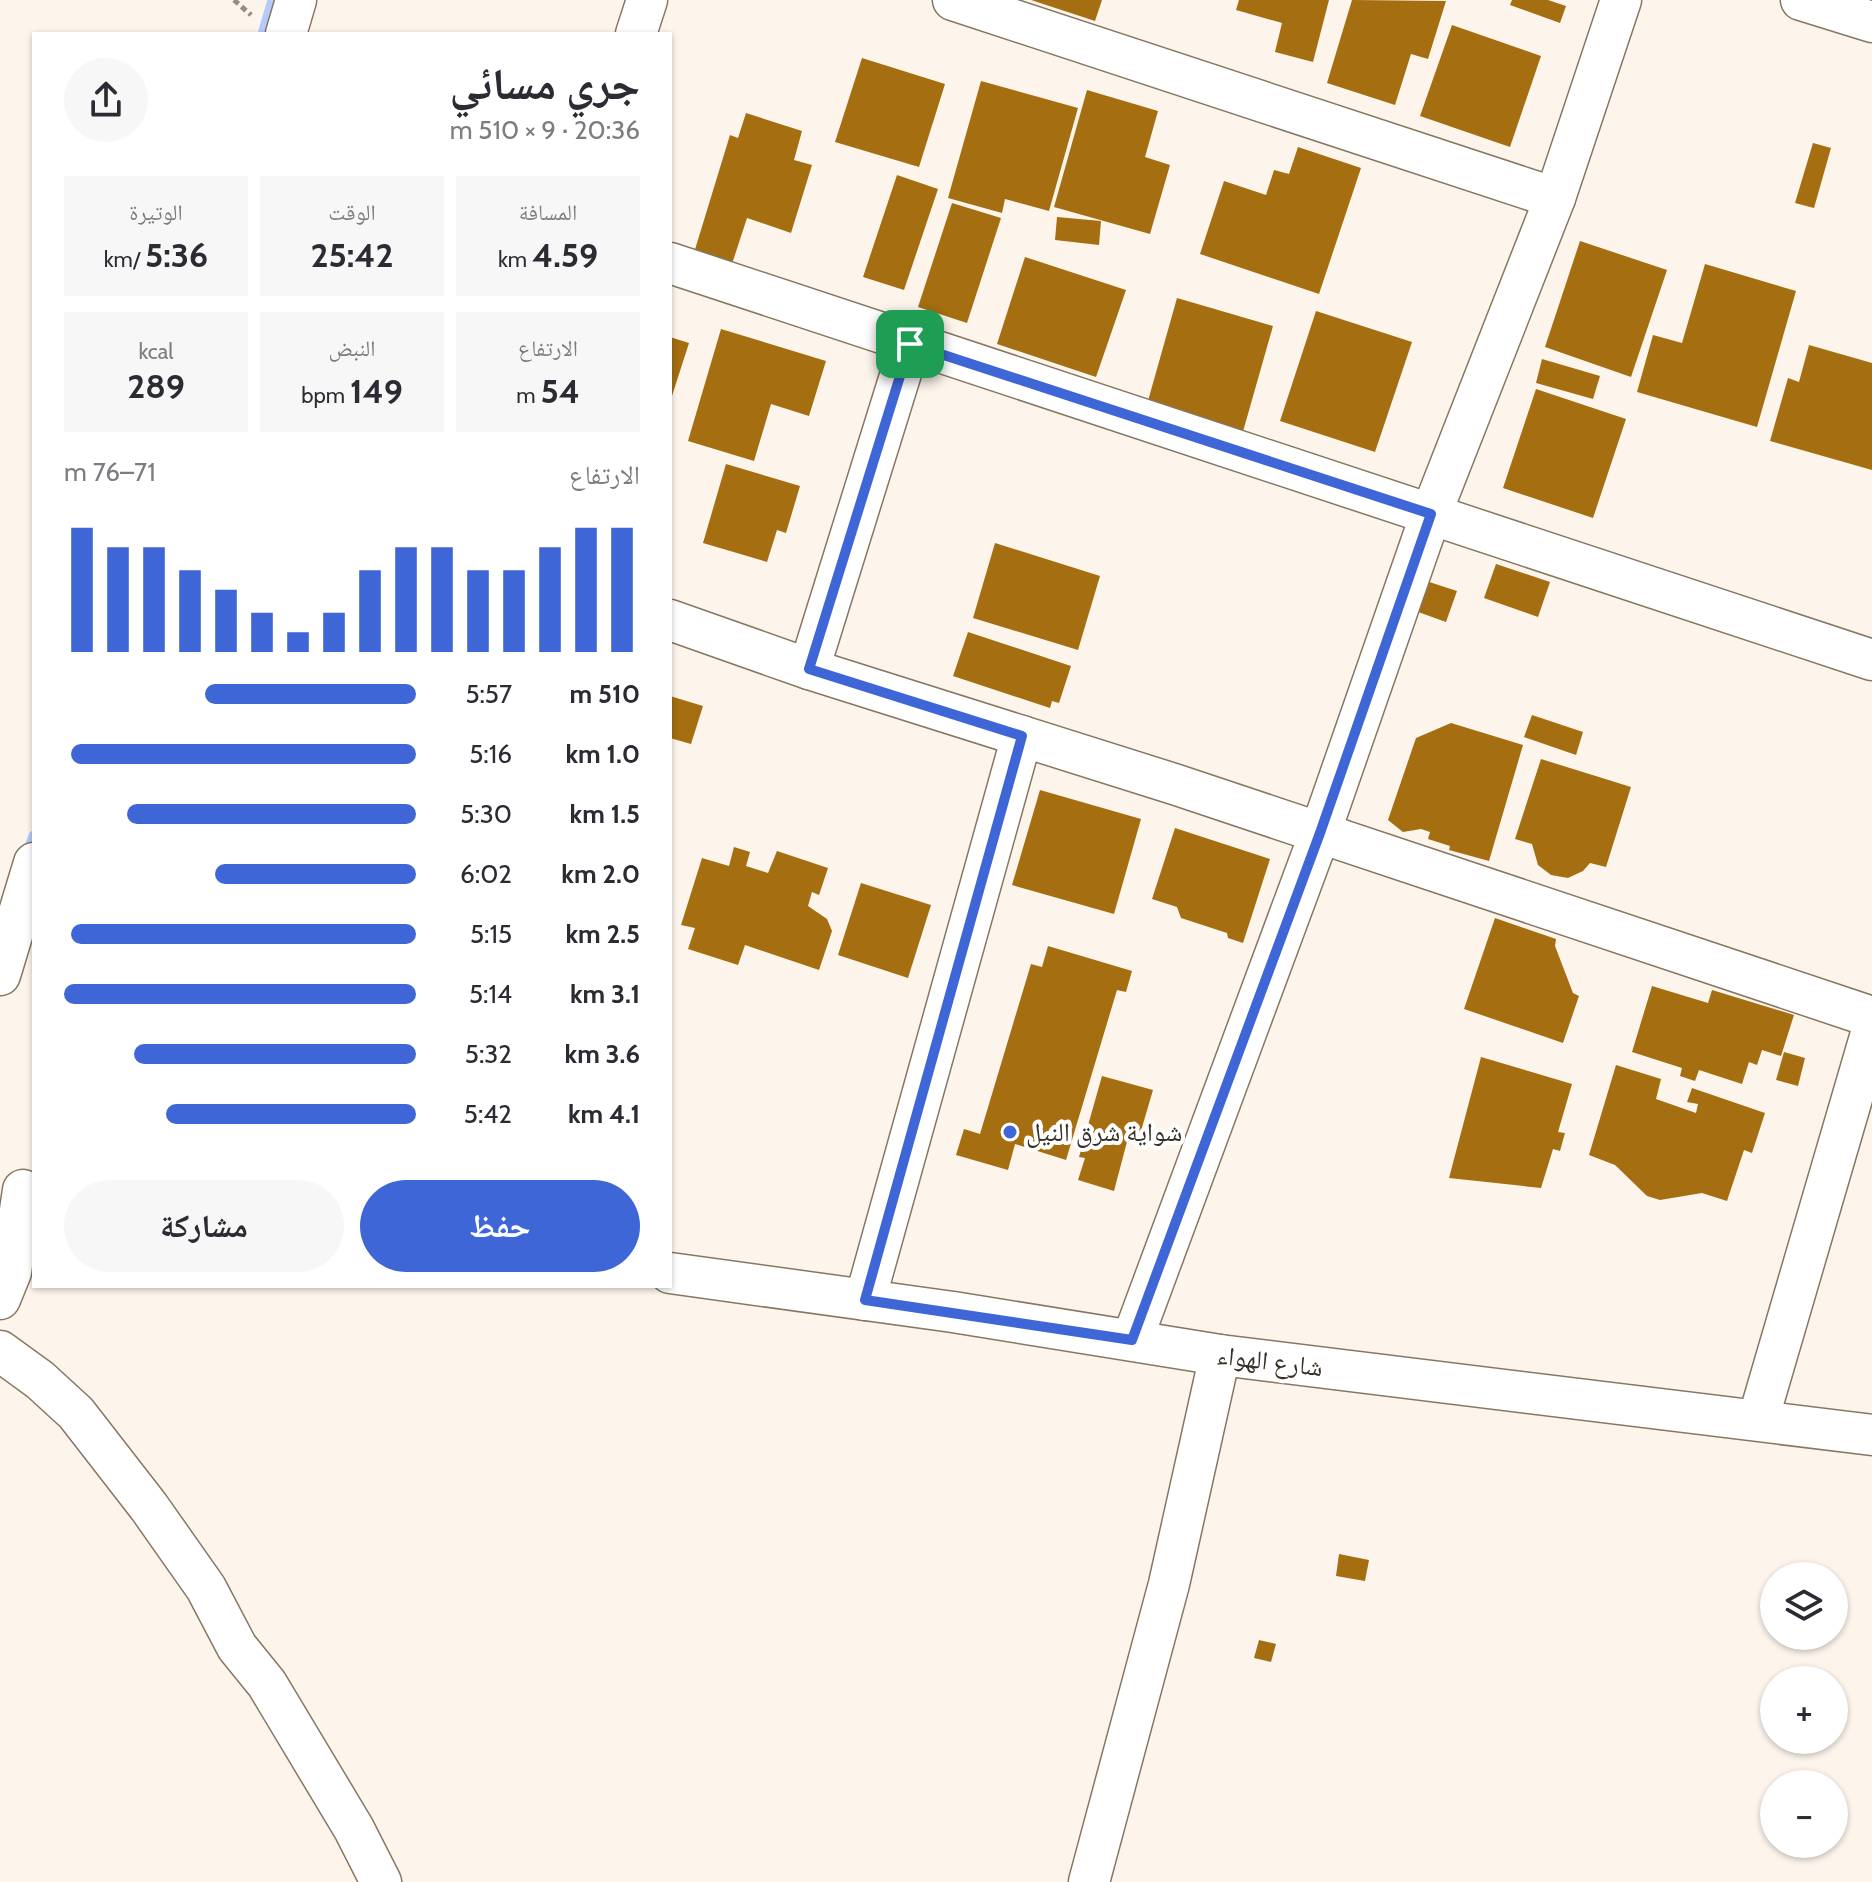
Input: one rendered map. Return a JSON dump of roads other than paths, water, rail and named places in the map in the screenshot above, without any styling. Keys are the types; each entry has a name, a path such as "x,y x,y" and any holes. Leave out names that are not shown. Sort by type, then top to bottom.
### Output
{"street":[{"path":"287,32 296,0"},
{"path":"637,32 647,0"},
{"path":"953,0 1555,198"},
{"path":"1132,1340 1320,833 1431,514 1555,198 1621,0"},
{"path":"1801,0 1872,22"},
{"path":"672,264 1872,660"},
{"path":"809,669 910,344"},
{"path":"672,621 809,669 1320,833 1872,1017"},
{"path":"865,1300 1022,736"},
{"path":"0,975 32,870"},
{"path":"1758,1420 1872,1030"},
{"path":"0,1298 11,1272 19,1189"},
{"name":"شارع الهواء","path":"672,1273 1220,1355 1872,1435"},
{"path":"0,1351 40,1380 76,1413 149,1507 206,1588 237,1647 267,1684 354,1829 381,1882"},
{"path":"1089,1882 1169,1584 1220,1355"}],"waterway":[{"path":"264,32 273,0"},
{"path":"26,858 32,842"}],"place":[{"name":"شواية شرق النيل","path":"1010,1132"}]}
